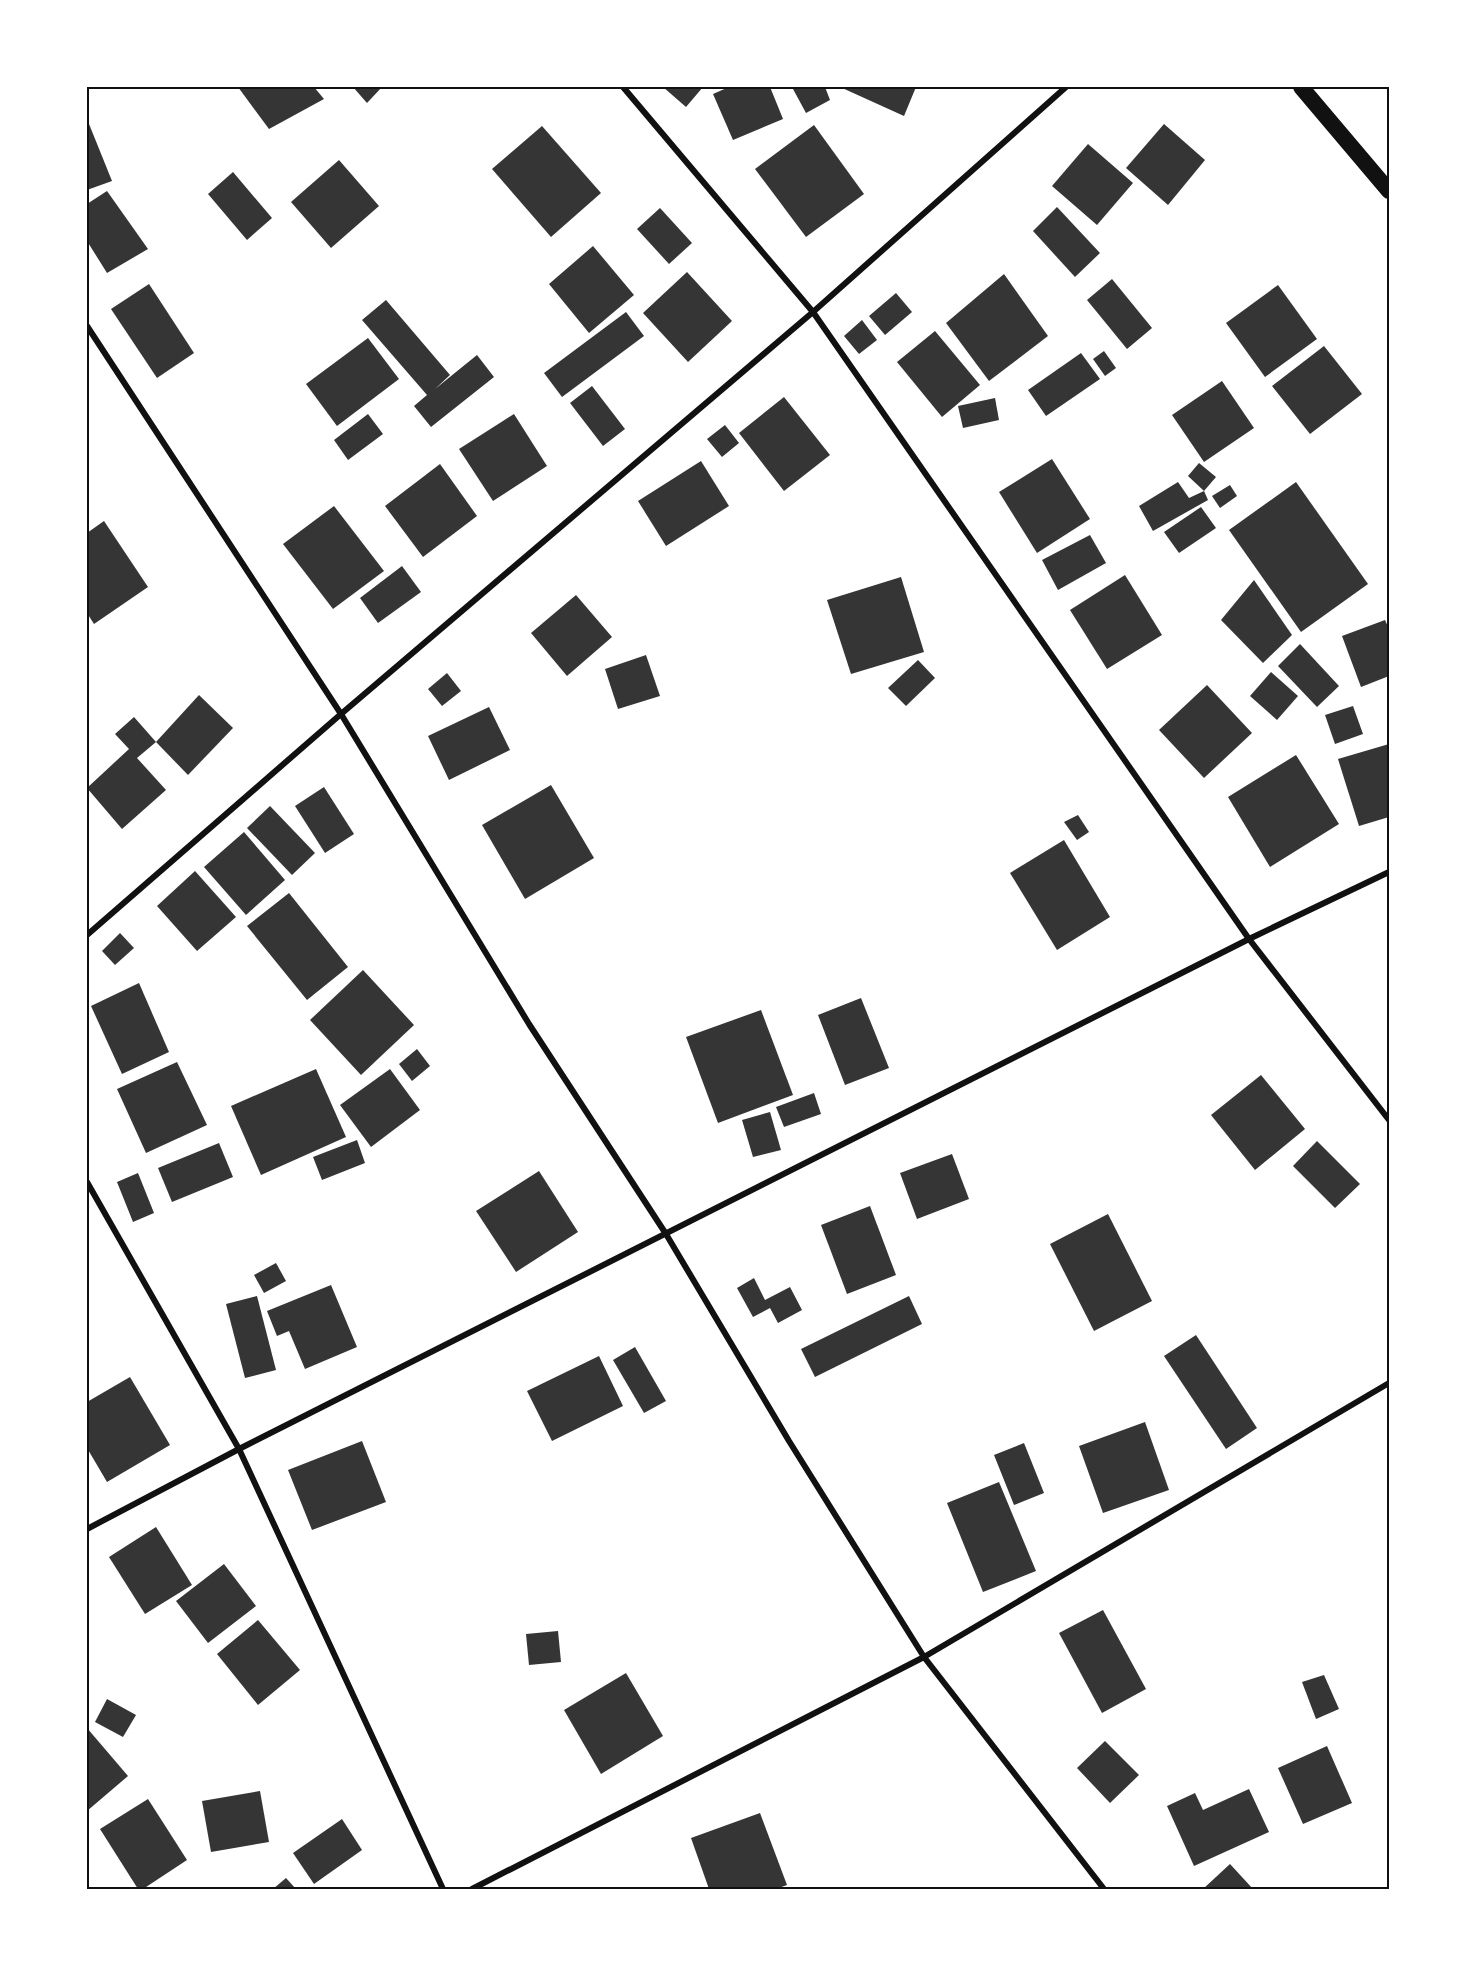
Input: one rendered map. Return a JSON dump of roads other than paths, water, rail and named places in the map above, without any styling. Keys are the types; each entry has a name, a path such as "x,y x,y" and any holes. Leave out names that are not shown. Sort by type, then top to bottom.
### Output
{"highway":[{"path":"1301,87 1389,190"}],"street":[{"path":"623,87 813,312 1249,939 1389,1120"},
{"path":"87,934 341,714 813,312 1066,87"},
{"path":"87,326 341,714 529,1024 666,1234 789,1441 924,1657 1104,1889"},
{"path":"87,1529 239,1449 1249,939 1389,873"},
{"path":"87,1182 239,1449 443,1889"},
{"path":"472,1889 924,1657 1389,1383"}]}
